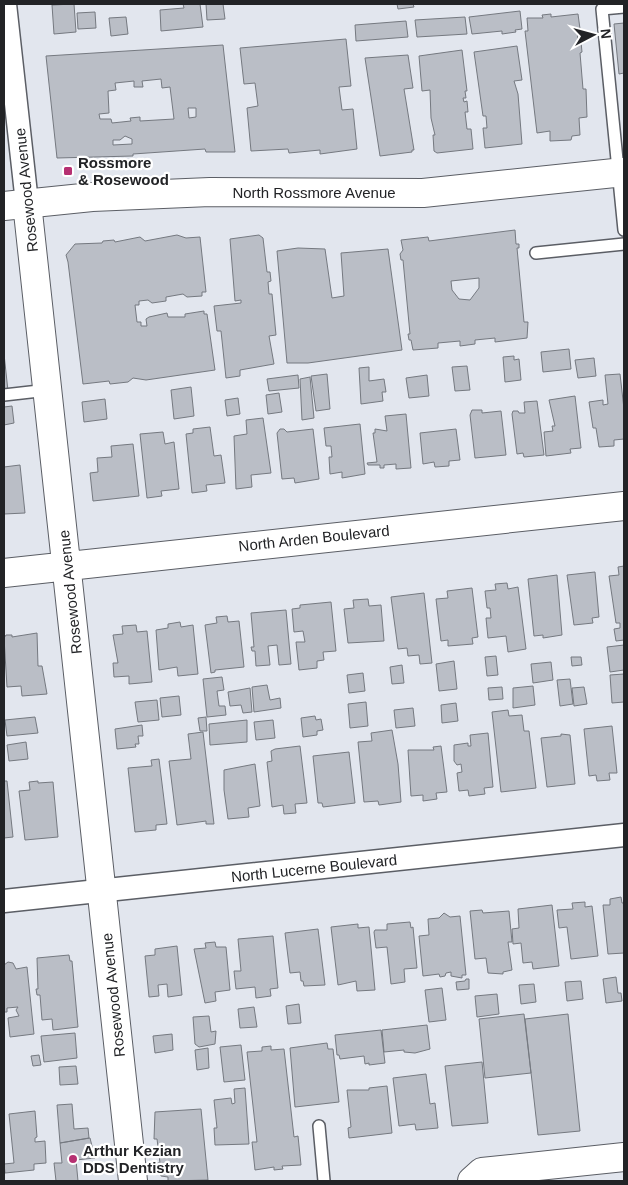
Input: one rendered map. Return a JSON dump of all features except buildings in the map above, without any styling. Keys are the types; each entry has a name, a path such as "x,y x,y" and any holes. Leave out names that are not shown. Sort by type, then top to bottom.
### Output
{"street":[{"name":"Rosewood Avenue","path":"5,4 16,204 48,390 133,1181"},
{"name":"North Rossmore Avenue","path":"16,204 210,192 423,193 621,172"},
{"name":"North Arden Boulevard","path":"4,573 624,506"},
{"name":"North Lucerne Boulevard","path":"4,901 624,835"},
{"path":"472,1181 482,1172 624,1157"}],"lane":[{"path":"624,7 602,9 621,172 624,230"},
{"path":"536,253 624,244"},
{"path":"4,396 48,390"},
{"path":"319,1126 324,1181"}],"place":[{"name":"Rossmore & Rosewood","path":"68,171"},
{"name":"Arthur Kezian DDS Dentistry","path":"73,1159"}]}
